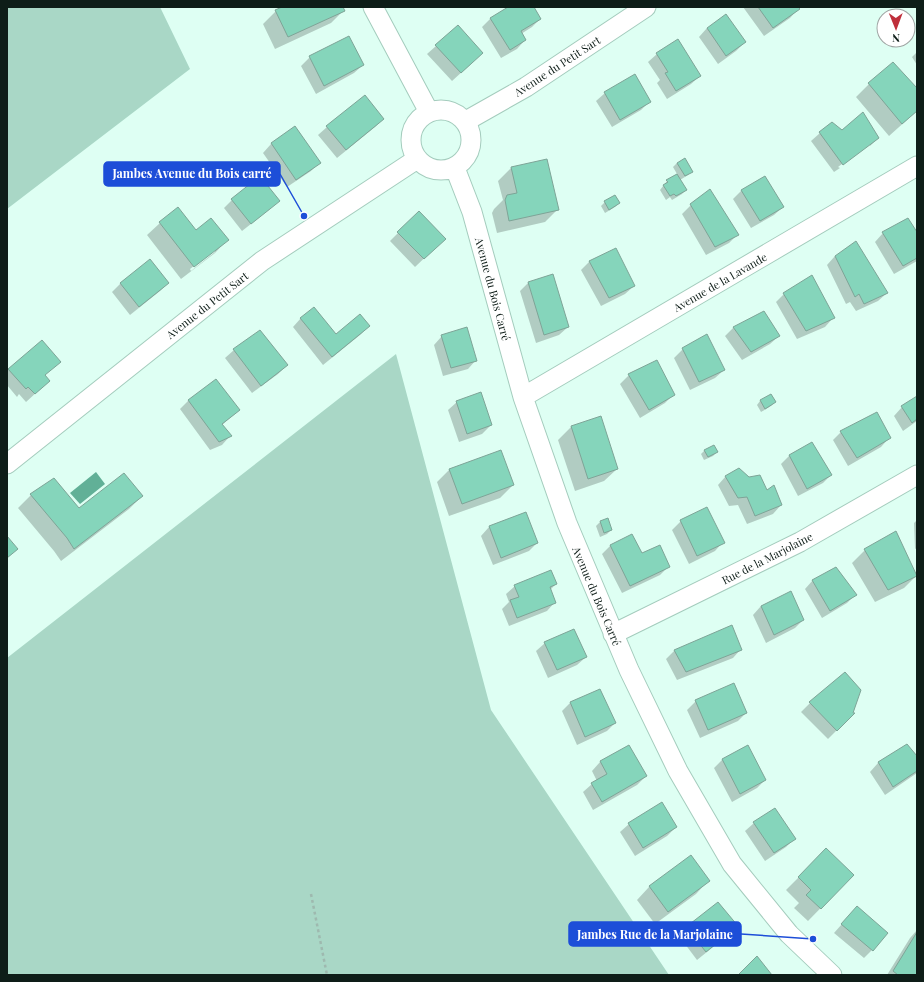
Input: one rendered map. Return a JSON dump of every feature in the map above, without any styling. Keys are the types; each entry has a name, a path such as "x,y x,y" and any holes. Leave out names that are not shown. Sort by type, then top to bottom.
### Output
{"street":[{"path":"373,7 429,112"},
{"name":"Avenue du Petit Sart","path":"466,121 526,87 646,7"},
{"path":"442,110 455,112 466,121 472,138 468,156 455,168 441,171 434,170 428,168 417,159 410,142 415,124 429,112 442,110"},
{"name":"Avenue du Petit Sart","path":"7,464 262,261 417,159"},
{"name":"Avenue de la Lavande","path":"523,398 917,166"},
{"name":"Avenue du Bois Carré","path":"455,168 472,212 523,398 567,523 629,670 678,771 732,864 789,934 832,975"},
{"name":"Rue de la Marjolaine","path":"613,634 800,542 917,475"}],"path":[{"path":"311,894 327,975"}],"shaded area":[{"path":"7,7 160,7 190,69 7,209"},
{"path":"396,354 491,710 669,975 7,975 7,658"},
{"path":"96,472 105,484 80,504 70,493"}],"building":[{"path":"282,7 343,7 345,11 288,37 275,10"},
{"path":"508,7 534,7 541,19 521,31 526,40 510,50 490,18"},
{"path":"758,7 798,7 800,9 773,28"},
{"path":"726,14 746,42 726,56 707,28"},
{"path":"458,25 483,53 461,73 435,45"},
{"path":"349,36 364,65 324,86 309,56"},
{"path":"678,39 701,76 676,91 665,73 668,72 656,53"},
{"path":"893,62 917,88 917,111 902,124 868,83"},
{"path":"635,74 651,102 620,120 604,92"},
{"path":"365,95 384,119 346,150 326,126"},
{"path":"863,112 879,138 843,165 819,132 832,122 842,130"},
{"path":"295,126 321,163 296,180 271,143"},
{"path":"685,158 693,172 685,176 677,163"},
{"path":"547,159 559,210 509,221 505,200 507,195 517,193 511,167"},
{"path":"677,174 687,190 676,196 674,194 670,196 663,185 668,182 666,180"},
{"path":"260,176 280,201 251,224 231,199"},
{"path":"765,176 784,207 760,221 741,190"},
{"path":"710,189 739,235 715,247 690,204"},
{"path":"615,195 620,203 609,210 604,201"},
{"path":"178,207 196,230 211,218 229,240 194,267 159,222"},
{"path":"419,211 446,239 424,259 397,232"},
{"path":"908,218 917,232 917,258 903,266 882,232"},
{"path":"856,241 888,293 864,304 859,294 855,297 835,256"},
{"path":"616,248 635,286 609,298 589,261"},
{"path":"150,259 169,283 139,307 120,283"},
{"path":"553,274 569,327 544,335 528,282"},
{"path":"812,275 835,318 806,331 783,293"},
{"path":"314,307 336,334 360,314 370,326 332,357 300,318"},
{"path":"764,311 780,336 751,352 733,327"},
{"path":"467,327 477,361 451,368 441,335"},
{"path":"260,330 288,365 261,386 233,349"},
{"path":"707,334 725,370 699,382 682,348"},
{"path":"42,340 61,362 45,375 50,381 35,394 28,387 26,389 8,369"},
{"path":"657,360 675,395 649,410 628,374"},
{"path":"216,379 240,410 222,424 232,436 219,442 188,400"},
{"path":"481,392 492,425 467,434 456,401"},
{"path":"771,394 776,402 765,409 760,400"},
{"path":"917,396 917,419 912,423 901,406"},
{"path":"877,412 891,438 857,458 840,431"},
{"path":"601,416 618,469 588,479 571,426"},
{"path":"812,442 832,475 807,489 789,455"},
{"path":"714,445 718,452 708,457 704,450"},
{"path":"501,450 514,485 462,504 449,469"},
{"path":"739,468 749,477 760,475 767,490 774,485 782,505 755,516 747,497 738,498 725,476"},
{"path":"124,473 143,496 74,549 67,538 30,494 54,478 79,508"},
{"path":"707,507 725,543 697,556 680,520"},
{"path":"526,512 538,543 501,558 489,526"},
{"path":"608,518 612,530 604,533 600,521"},
{"path":"896,531 917,576 888,590 864,549"},
{"path":"632,534 642,553 660,545 670,567 630,586 610,545"},
{"path":"7,536 18,549 7,558"},
{"path":"836,567 857,595 830,611 812,580"},
{"path":"551,570 557,584 550,587 556,603 517,618 510,600 519,597 514,585"},
{"path":"791,591 804,620 774,635 761,606"},
{"path":"732,625 742,650 686,672 674,650"},
{"path":"574,629 587,657 557,670 544,642"},
{"path":"845,672 861,690 853,713 855,713 837,731 809,702"},
{"path":"734,683 747,713 708,730 695,700"},
{"path":"600,689 616,723 585,737 570,702"},
{"path":"907,744 917,756 917,771 893,787 878,762"},
{"path":"629,745 647,776 602,802 591,783 607,774 600,761"},
{"path":"748,745 766,780 740,794 722,759"},
{"path":"662,802 677,827 643,848 628,823"},
{"path":"775,808 796,839 774,853 753,822"},
{"path":"826,848 854,875 821,909 806,895 811,890 798,877"},
{"path":"691,855 710,881 668,912 649,886"},
{"path":"718,902 738,926 706,952 686,927"},
{"path":"857,906 888,933 873,951 841,924"},
{"path":"917,932 917,975 898,975 893,971"},
{"path":"757,956 772,975 738,975"}],"place":[{"name":"Jambes Avenue du Bois carré","path":"304,216"},
{"name":"Jambes Rue de la Marjolaine","path":"813,939"}]}
